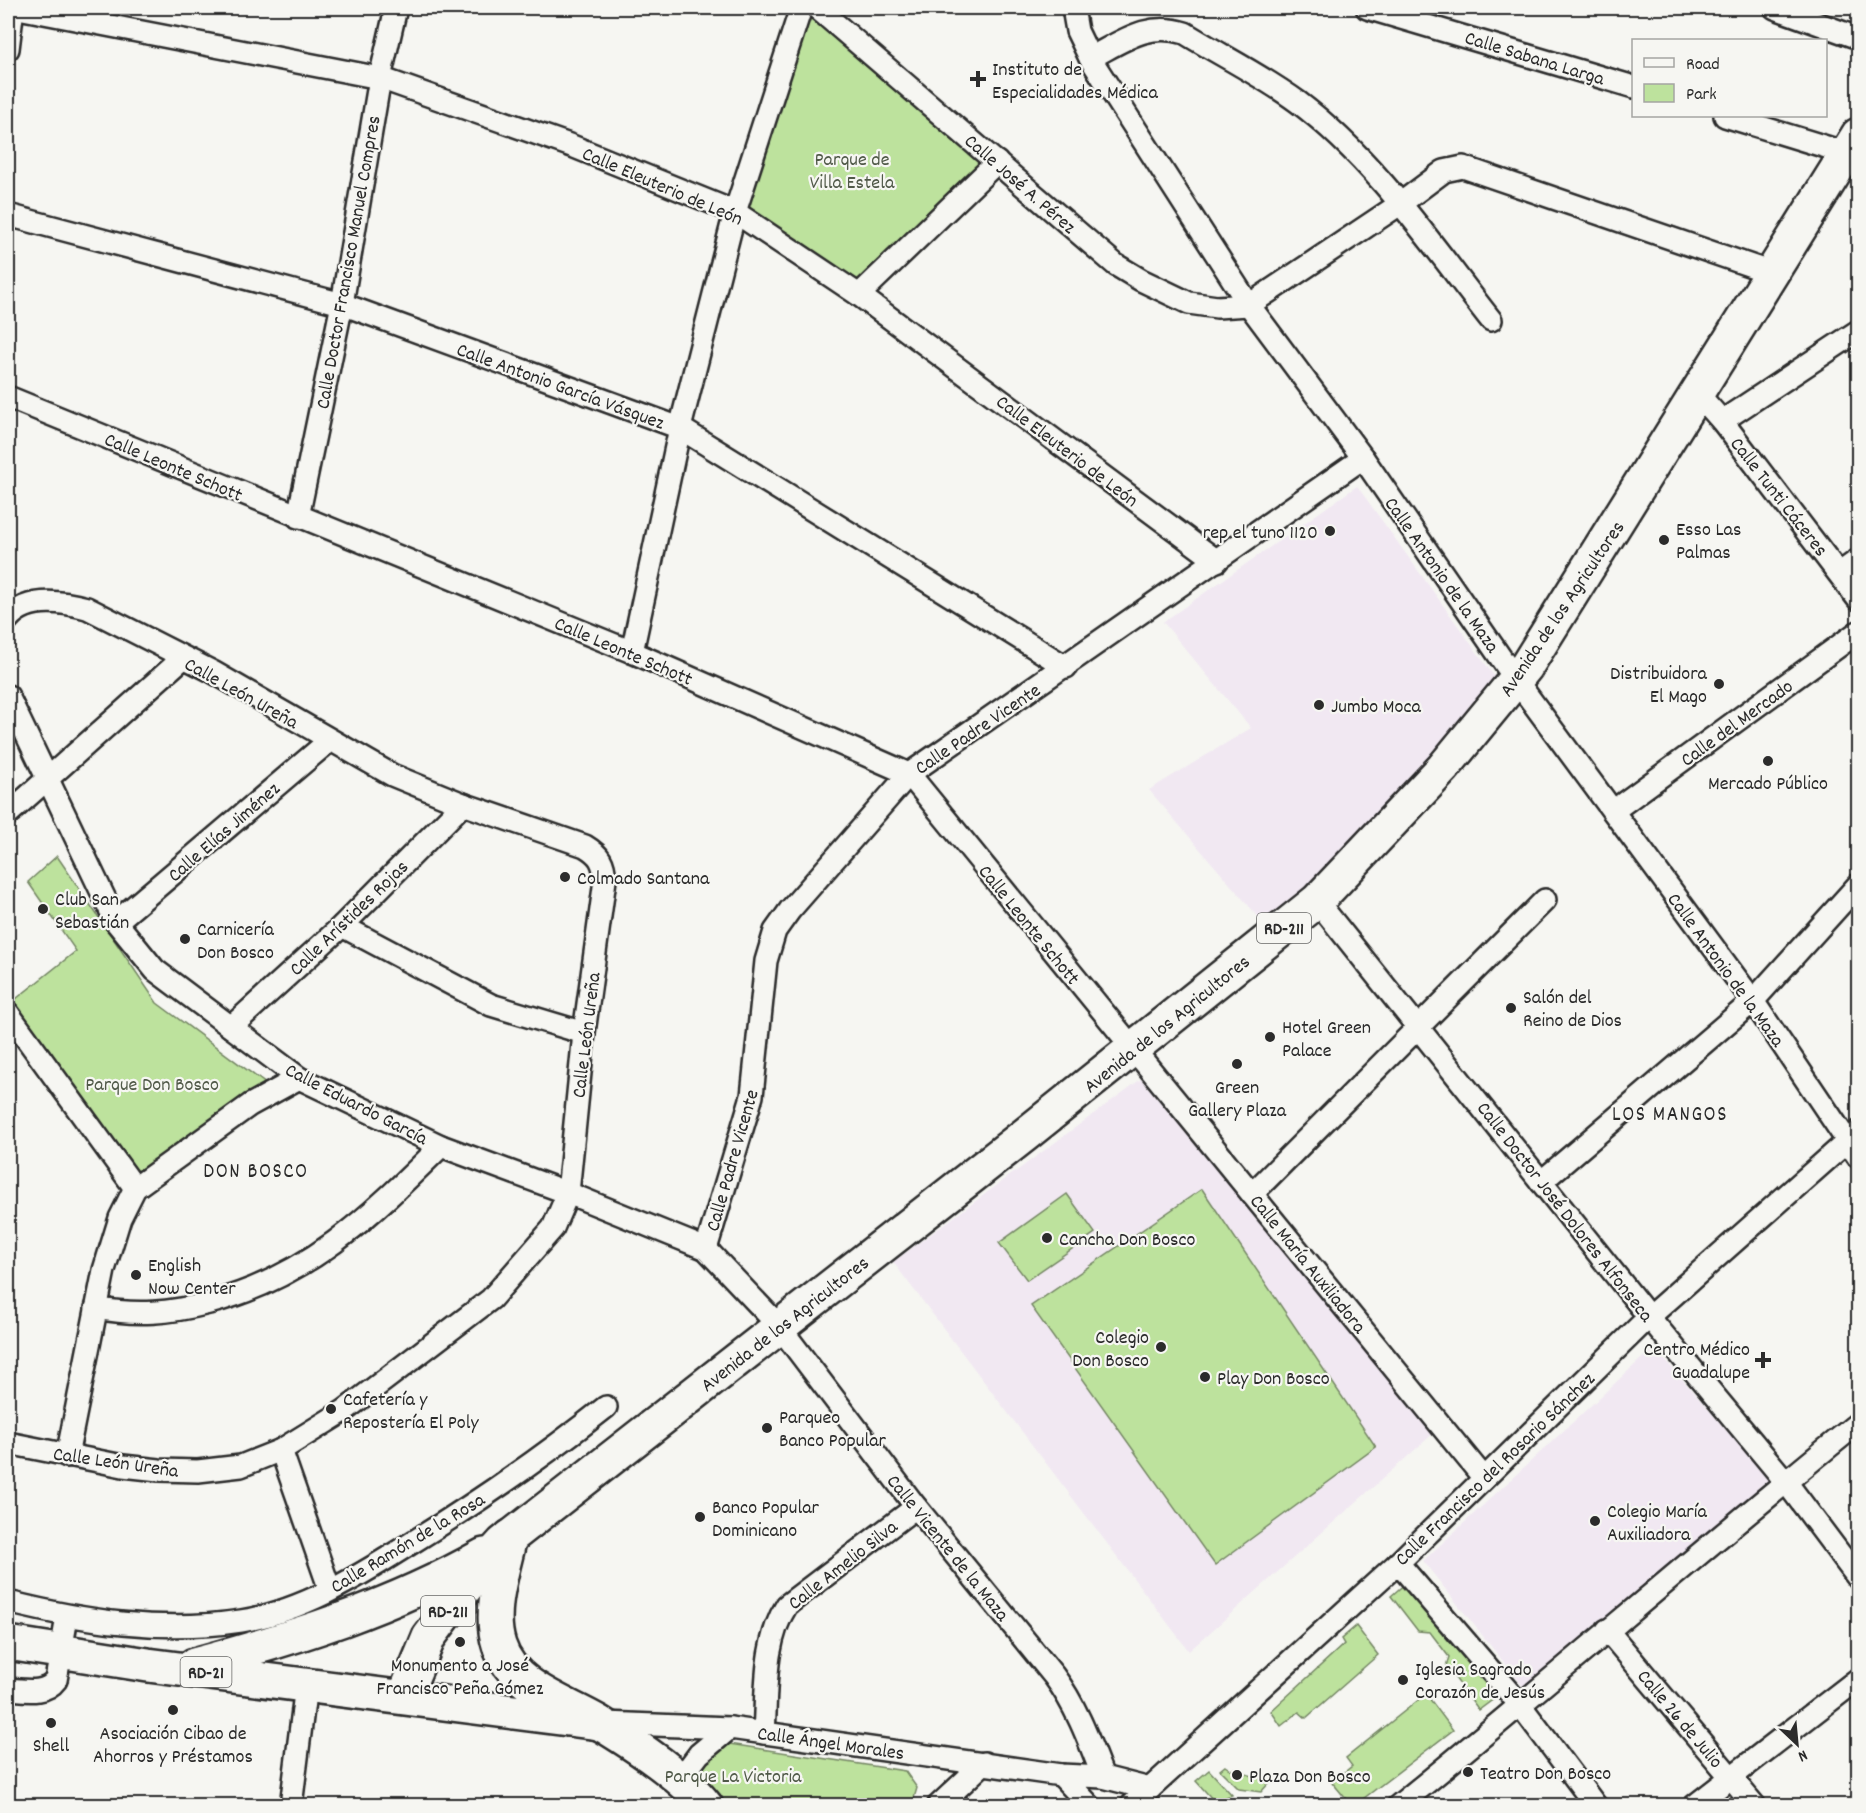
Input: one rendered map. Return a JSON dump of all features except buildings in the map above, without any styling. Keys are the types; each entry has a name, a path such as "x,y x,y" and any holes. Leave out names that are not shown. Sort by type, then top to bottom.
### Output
{"main road":[{"name":"Avenida de los Agricultores","path":"404,1697 429,1637 482,1566 507,1540 1132,1050 1317,901 1443,768 1516,680 1699,395 1772,273 1854,151"},
{"path":"178,1669 265,1646 338,1622 431,1583 507,1540"},
{"path":"507,1540 497,1600 496,1630 505,1658 536,1689 599,1723"},
{"name":"RD-21","path":"8,1643 178,1669 599,1723 700,1798"}],"street":[{"path":"8,48 13,8"},
{"name":"Calle Eleuterio de León","path":"18,8 380,78 572,146 735,212 859,295 1217,561"},
{"name":"Calle Doctor Francisco Manuel Compres","path":"298,517 342,304 380,78 396,8"},
{"path":"632,652 680,428 735,212 801,8"},
{"name":"Calle José A. Pérez","path":"817,8 1116,265 1141,280 1196,304 1232,308 1249,305"},
{"name":"Calle Antonio de la Maza","path":"1073,8 1077,31 1090,57 1249,305 1363,458 1516,680 1855,1143"},
{"name":"Calle Sabana Larga","path":"1367,8 1632,86"},
{"path":"1776,8 1858,38"},
{"path":"1090,57 1158,27 1185,33 1297,102 1345,143 1400,204 1491,320"},
{"path":"1729,117 1854,151"},
{"path":"859,295 997,162"},
{"path":"1249,305 1400,204 1444,171 1464,167 1473,168 1772,273"},
{"name":"Calle Antonio García Vásquez","path":"8,215 342,304 680,428 1066,667"},
{"path":"1722,421 1858,331"},
{"name":"Calle Tunti Cáceres","path":"1699,395 1722,421 1858,599"},
{"name":"Calle Leonte Schott","path":"8,397 632,652 909,774 1132,1050"},
{"name":"Calle Padre Vicente","path":"706,1249 752,1096 766,961 775,931 790,910 909,774 1066,667 1363,458"},
{"path":"1840,573 1858,560"},
{"name":"Calle León Ureña","path":"8,1443 123,1466 198,1471 242,1466 281,1450 344,1411 490,1299 553,1228 568,1192 584,1033 605,879 604,866 598,854 550,832 464,804 392,775 329,741 213,672 87,608 49,602 30,605 10,616"},
{"name":"Calle del Mercado","path":"1612,812 1858,632"},
{"path":"8,814 47,782 183,658"},
{"name":"Calle Eduardo García","path":"8,696 47,782 117,922 155,970 298,1078 441,1146 568,1192 706,1249 779,1326"},
{"name":"Calle Elías Jiménez","path":"117,922 329,741"},
{"name":"Calle Arístides Rojas","path":"231,1027 342,926 464,804"},
{"path":"1541,1182 1753,1001 1858,885"},
{"path":"1252,1194 1545,900"},
{"name":"Calle Doctor José Dolores Alfonseca","path":"1317,901 1649,1317 1786,1482 1858,1578"},
{"path":"342,926 491,1005 584,1033"},
{"path":"8,1013 135,1188"},
{"name":"Calle María Auxiliadora","path":"1132,1050 1483,1477"},
{"path":"67,1456 104,1270 120,1218 135,1188 250,1106 298,1078"},
{"name":"Calle Francisco del Rosario Sánchez","path":"1131,1806 1398,1563 1483,1477 1649,1317 1855,1143"},
{"path":"96,1308 128,1314 158,1312 238,1295 276,1280 309,1262 352,1231 376,1211 441,1146"},
{"name":"Calle Vicente de la Maza","path":"779,1326 915,1507 1070,1697 1103,1777"},
{"name":"Calle Ramón de la Rosa","path":"8,1602 68,1617 121,1623 182,1626 242,1621 290,1607 358,1576 444,1523 548,1454 606,1407"},
{"path":"1398,1806 1521,1706 1607,1630 1858,1423"},
{"path":"281,1450 330,1590"},
{"name":"Calle Amelio Silva","path":"764,1733 770,1645 776,1623 787,1605 915,1507"},
{"path":"1398,1563 1521,1706 1596,1806"},
{"path":"8,1689 44,1690 56,1680 68,1617"},
{"name":"Calle 26 de Julio","path":"1607,1630 1755,1806"},
{"path":"1694,1806 1858,1679"},
{"path":"291,1806 306,1685"},
{"name":"Calle Ángel Morales","path":"599,1723 730,1728 1061,1775 1103,1777 1150,1789"},
{"path":"700,1798 690,1766 699,1754 730,1728"},
{"path":"938,1806 984,1763"},
{"path":"1061,1775 1090,1806"}],"shaded area":[{"path":"1357,486 1497,680 1391,809 1267,927 1149,790 1251,728 1163,622"},
{"name":"Colegio Don Bosco","path":"1141,1079 1435,1432 1189,1651 893,1262"},
{"name":"Colegio María Auxiliadora","path":"1654,1347 1770,1480 1526,1690 1423,1561"}],"green space":[{"name":"Parque de Villa Estela","path":"808,12 989,162 859,295 741,210"},
{"name":"Parque Don Bosco","path":"57,856 157,1003 270,1087 136,1174 11,1003 76,951 28,882"},
{"name":"Play Don Bosco","path":"1202,1189 1376,1447 1215,1565 1031,1306"},
{"name":"Cancha Don Bosco","path":"1067,1194 1095,1233 1027,1280 999,1243"},
{"path":"1407,1582 1499,1695 1479,1710 1446,1666 1449,1657 1430,1632 1418,1631 1391,1596"},
{"path":"1356,1626 1378,1655 1306,1718 1299,1712 1281,1726 1271,1711 1344,1644 1341,1639"},
{"path":"1426,1694 1453,1730 1355,1805 1351,1805 1332,1782 1352,1766 1346,1758"},
{"name":"Parque La Victoria","path":"723,1743 905,1771 917,1788 912,1805 717,1805 695,1776 698,1768"},
{"path":"1225,1766 1231,1770 1236,1768 1269,1783 1261,1792 1239,1789 1220,1770"},
{"path":"1209,1770 1232,1795 1214,1801 1196,1781"}],"place":[{"name":"Instituto de Especialidades Médica","path":"978,79"},
{"name":"rep el tuno 1120","path":"1330,531"},
{"name":"Esso Las Palmas","path":"1664,540"},
{"name":"Distribuidora El Mago","path":"1719,684"},
{"name":"Jumbo Moca","path":"1319,705"},
{"name":"Mercado Público","path":"1768,761"},
{"name":"Colmado Santana","path":"565,877"},
{"name":"Club San Sebastián","path":"43,909"},
{"name":"Carnicería Don Bosco","path":"185,939"},
{"name":"Salón del Reino de Dios","path":"1511,1008"},
{"name":"Hotel Green Palace","path":"1270,1037"},
{"name":"Green Gallery Plaza","path":"1237,1064"},
{"name":"Cancha Don Bosco","path":"1047,1238"},
{"name":"English Now Center","path":"136,1275"},
{"name":"Colegio Don Bosco","path":"1161,1347"},
{"name":"Centro Médico Guadalupe","path":"1763,1360"},
{"name":"Play Don Bosco","path":"1205,1377"},
{"name":"Cafetería y Repostería El Poly","path":"331,1409"},
{"name":"Parqueo Banco Popular","path":"767,1428"},
{"name":"Banco Popular Dominicano","path":"700,1517"},
{"name":"Colegio María Auxiliadora","path":"1595,1521"},
{"name":"Monumento a José Francisco Peña Gómez","path":"460,1642"},
{"name":"Iglesia Sagrado Corazón de Jesús","path":"1403,1680"},
{"name":"Asociación Cibao de Ahorros y Préstamos","path":"173,1710"},
{"name":"Shell","path":"51,1723"},
{"name":"Teatro Don Bosco","path":"1468,1772"},
{"name":"Plaza Don Bosco","path":"1237,1775"}],"district":[{"name":"LOS MANGOS","path":"1670,1113"},
{"name":"DON BOSCO","path":"256,1170"}]}
